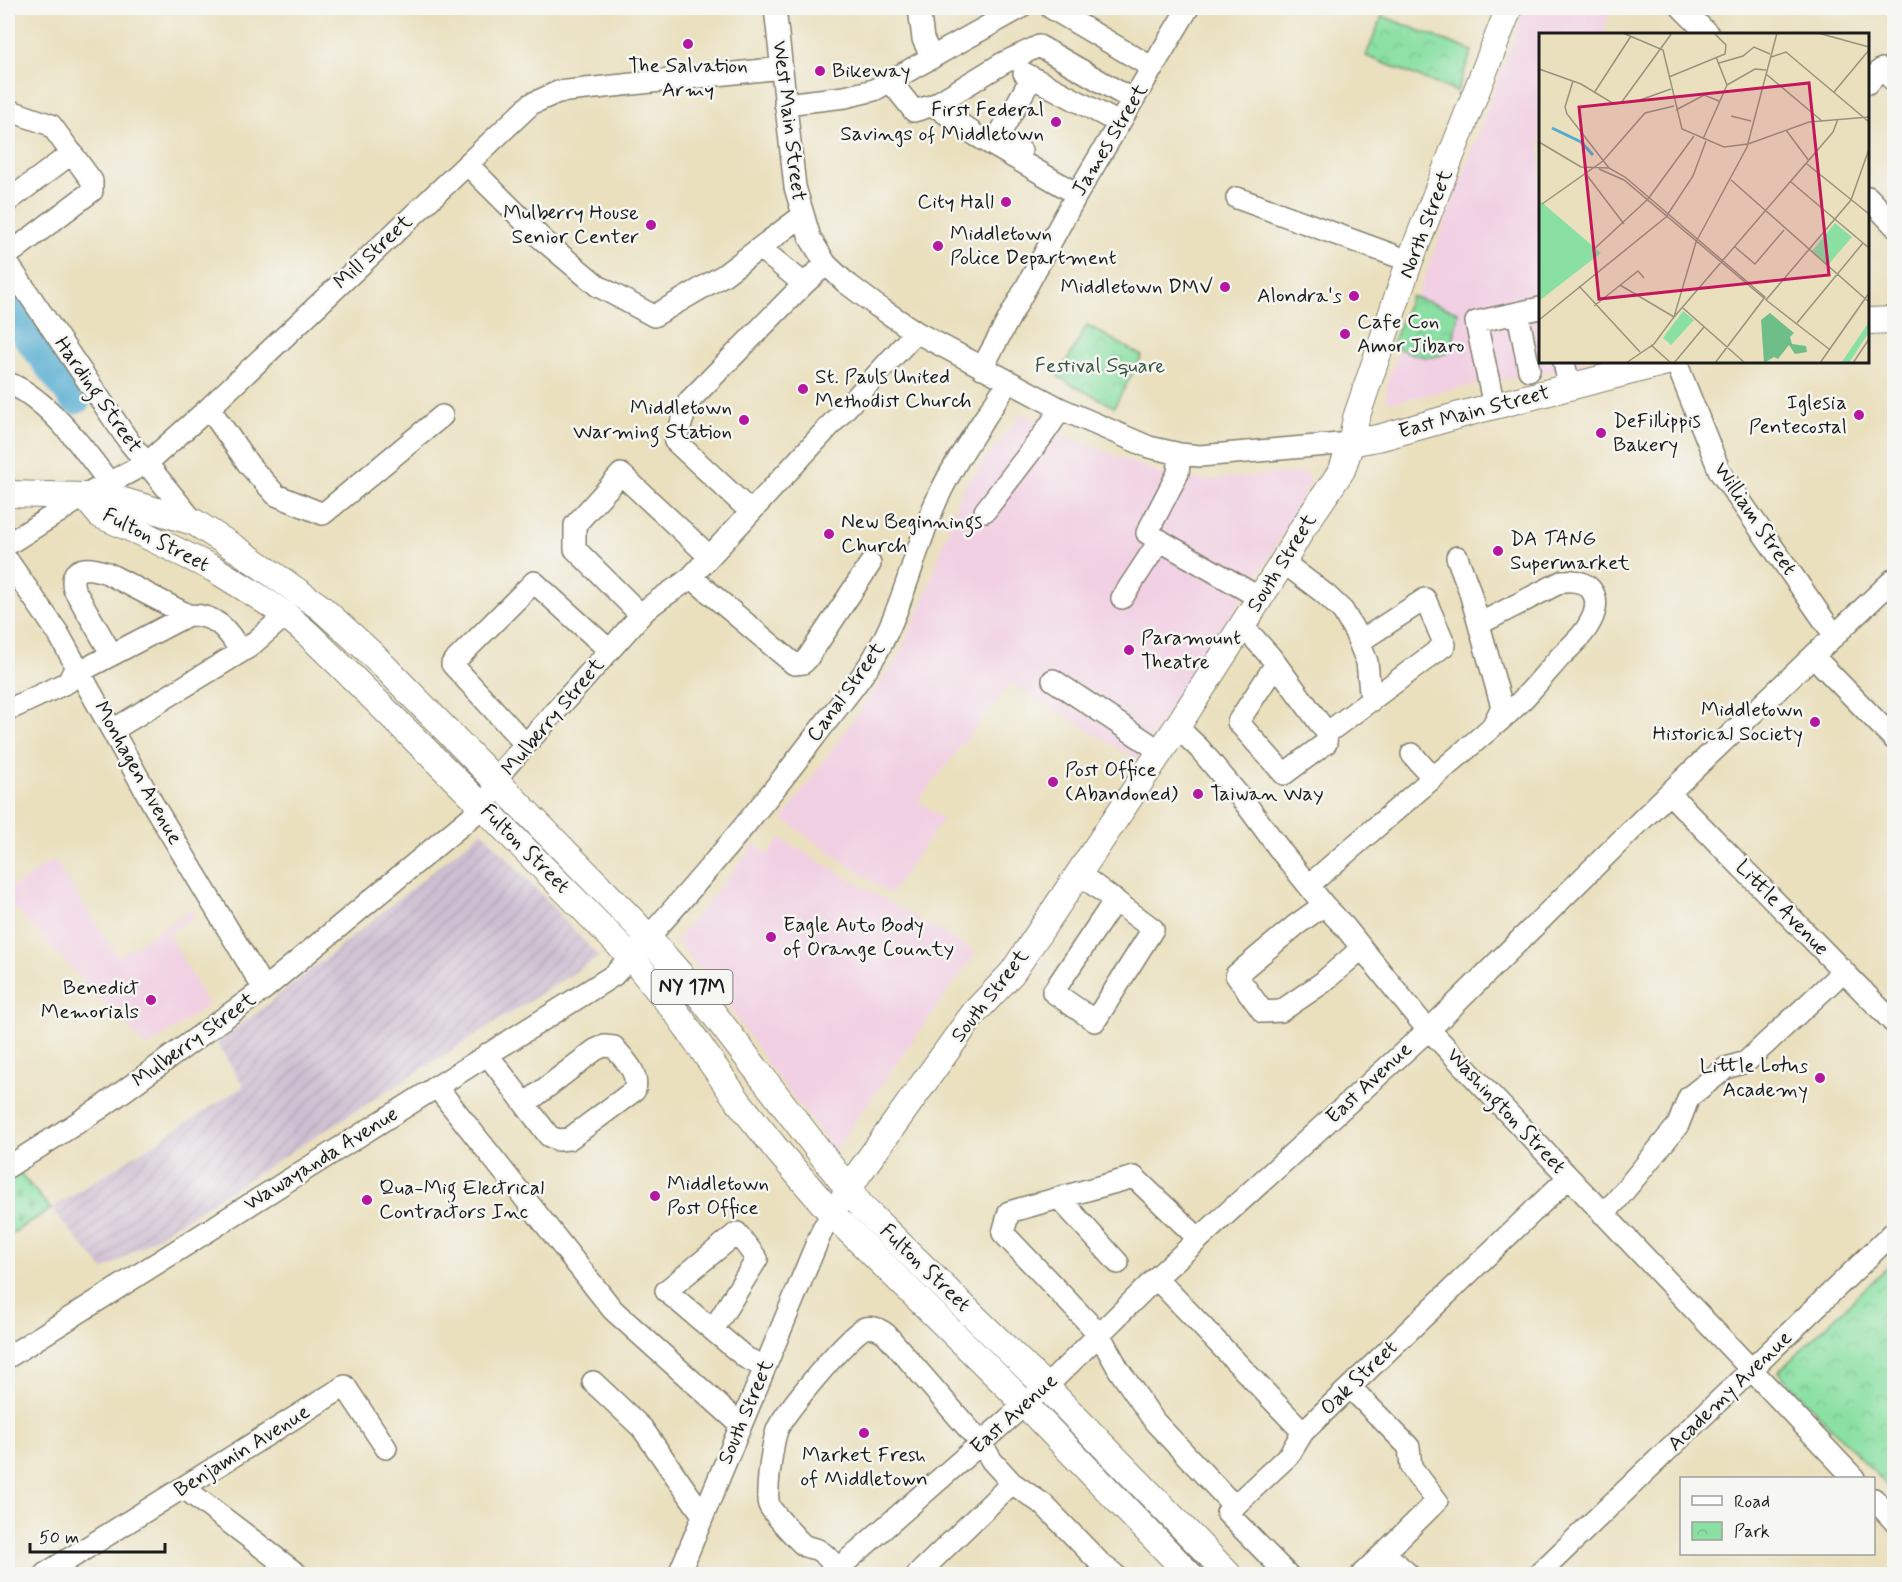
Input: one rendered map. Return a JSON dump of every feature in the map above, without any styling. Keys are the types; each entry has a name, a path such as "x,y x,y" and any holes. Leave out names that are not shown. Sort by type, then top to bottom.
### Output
{"main road":[{"name":"North Street","path":"1351,443 1356,418 1409,263 1509,8"},
{"path":"1869,321 1894,320"},
{"name":"East Main Street","path":"1351,443 1382,437 1663,363"},
{"name":"South Street","path":"842,1202 859,1173 974,1013 1012,973 1177,727 1342,470 1351,443"},
{"name":"NY 17M","path":"8,494 84,496"},
{"name":"Fulton Street","path":"84,496 120,500 194,522 320,608 374,655 636,924 703,1000 842,1202 1025,1404 1190,1575"},
{"name":"Fulton Street","path":"84,496 100,515 214,569 285,615 314,640 631,957 680,1016 738,1101 777,1150 842,1202 862,1207 1045,1386 1228,1575"}],"street":[{"name":"West Main Street","path":"775,8 795,187 802,216 810,238 826,264 845,282 916,332 982,368 1061,409 1149,447 1200,456 1351,443"},
{"path":"919,8 923,39 932,58"},
{"path":"785,104 845,97 874,90 1020,8"},
{"path":"1051,8 1153,68"},
{"name":"James Street","path":"982,368 1079,190 1188,8"},
{"path":"1682,8 1707,33"},
{"path":"891,82 914,111 934,105 1004,63 1040,46 1133,100"},
{"path":"1004,63 1119,123"},
{"name":"Mill Street","path":"8,544 84,496 147,463 209,408 531,104 558,92 782,68"},
{"path":"1869,82 1882,69 1894,81"},
{"path":"1035,79 1028,84 1002,130 1002,137 1005,142 1079,190"},
{"path":"934,105 977,136 1079,190"},
{"path":"8,255 92,191 92,181 51,125 12,117"},
{"path":"8,201 72,153"},
{"path":"467,164 543,240 598,286 654,316 724,275 802,216"},
{"path":"1237,198 1396,256"},
{"path":"1869,198 1894,225"},
{"path":"760,249 804,284"},
{"name":"Harding Street","path":"8,264 130,443 194,522"},
{"path":"750,511 675,441 689,402 826,264"},
{"path":"1494,406 1476,322 1539,308"},
{"path":"1518,313 1529,369"},
{"name":"Mulberry Street","path":"8,1167 99,1109 264,989 483,807 503,770 648,607 691,577 916,332"},
{"path":"1564,363 1569,387"},
{"name":"William Street","path":"1676,363 1720,472 1835,636"},
{"path":"8,382 27,393 73,436 110,484"},
{"name":"Canal Street","path":"648,938 772,790 872,661 887,635 932,510 948,478 1008,382"},
{"path":"209,408 249,465 276,495 323,514 442,416"},
{"path":"985,511 1061,409"},
{"path":"1180,454 1178,473 1147,533 1260,598"},
{"path":"641,615 575,549 575,525 621,474 709,556"},
{"path":"1122,598 1160,540"},
{"path":"1457,557 1479,624 1502,708 1492,727"},
{"name":"Monhagen Avenue","path":"8,561 58,633 79,668 154,806 264,989"},
{"path":"1283,562 1344,610 1367,662 1371,701"},
{"path":"691,577 794,664 803,663 807,659 870,564"},
{"path":"112,655 74,589 72,580 74,574 82,569 94,569 107,573 189,615 210,618 229,632 241,652"},
{"name":"East Avenue","path":"835,1572 1045,1386 1156,1278 1438,1021 1669,793 1894,579"},
{"path":"1309,885 1508,714 1588,627 1595,604 1593,591 1587,584 1575,580 1563,581 1479,624"},
{"path":"525,744 452,664 534,582 609,650"},
{"path":"1327,733 1445,645 1425,598 1359,642"},
{"path":"8,710 68,682 79,668 112,655 189,615"},
{"path":"113,730 241,652 285,615"},
{"path":"1240,630 1252,636 1276,664 1327,733 1326,743 1284,774 1238,722 1276,664"},
{"path":"1813,656 1894,739"},
{"path":"1053,680 1160,751"},
{"name":"Washington Street","path":"1177,727 1199,748 1246,804 1283,854 1418,1018 1852,1477"},
{"path":"1412,754 1433,778"},
{"name":"Little Avenue","path":"1669,793 1894,1023"},
{"path":"1078,873 1153,929 1095,1021 1053,992 1114,900"},
{"path":"1324,905 1236,975 1263,1012 1281,1011 1322,983 1362,948"},
{"path":"631,957 648,938"},
{"name":"Wawayanda Avenue","path":"8,1356 614,975 631,957"},
{"path":"1603,1214 1678,1125 1689,1097 1726,1068 1746,1062 1833,981 1842,969"},
{"path":"487,1054 549,1136 558,1140 569,1139 635,1090 637,1082 635,1074 614,1047 604,1046 595,1050 525,1104"},
{"path":"436,1086 613,1310 741,1425"},
{"path":"1198,1239 1134,1178 1009,1212 1003,1233 1100,1334 1119,1370 1155,1422 1234,1506"},
{"name":"Oak Street","path":"1156,1278 1303,1432 1568,1178"},
{"path":"1059,1198 1118,1263"},
{"name":"South Street","path":"679,1575 823,1228 842,1202"},
{"name":"Academy Avenue","path":"1539,1575 1894,1232"},
{"path":"713,1330 758,1259 737,1233 666,1291 746,1358 765,1367"},
{"path":"835,1572 818,1550 804,1545 769,1504 774,1441 777,1430 798,1399 851,1337 871,1327 878,1328 886,1334 981,1443 992,1461 1012,1483 1044,1505 1114,1575"},
{"path":"593,1382 642,1428 703,1515"},
{"name":"Benjamin Avenue","path":"45,1575 345,1386 386,1448"},
{"path":"1350,1387 1409,1447 1411,1467 1437,1501 1362,1575"},
{"path":"1287,1575 1227,1513 1289,1455 1303,1432"},
{"path":"918,1575 1012,1483"},
{"path":"184,1488 297,1575"},
{"path":"1875,1500 1894,1521"},
{"path":"1384,1552 1408,1575"}],"shaded area":[{"path":"1525,8 1611,8 1604,33 1539,33 1539,363 1598,363 1392,402 1386,401 1387,384 1417,297"},
{"path":"1022,413 1066,436 1159,473 1204,480 1305,472 1310,482 1265,565 1136,759 1011,683 918,801 943,819 890,894 783,819 901,652 928,589 962,489"},
{"path":"482,831 599,957 104,1270 51,1209 244,1086 217,1044"},
{"path":"780,838 976,952 834,1151 767,1063 720,993 676,941 755,844 768,855"},
{"path":"54,859 118,957 191,910 195,917 168,933 208,1005 147,1048 8,901 8,891"}],"green space":[{"path":"1382,16 1472,51 1457,92 1366,56"},
{"path":"1411,296 1458,312 1452,349 1444,354 1429,357 1415,355 1391,346"},
{"name":"Festival Square","path":"1087,325 1142,356 1114,407 1058,377"},
{"path":"8,1159 51,1209 8,1236"},
{"path":"1894,1261 1894,1493 1778,1372"}],"waterway":[{"path":"8,308 75,398"}],"place":[{"name":"The Salvation Army","path":"688,44"},
{"name":"Bikeway","path":"820,71"},
{"name":"First Federal Savings of Middletown","path":"1056,122"},
{"name":"City Hall","path":"1006,202"},
{"name":"Mulberry House Senior Center","path":"651,225"},
{"name":"Middletown Police Department","path":"938,246"},
{"name":"Middletown DMV","path":"1225,287"},
{"name":"Alondra's","path":"1354,296"},
{"name":"Cafe Con Amor Jibaro","path":"1345,334"},
{"name":"St. Pauls United Methodist Church","path":"803,389"},
{"name":"Iglesia Pentecostal","path":"1859,415"},
{"name":"Middletown Warming Station","path":"744,420"},
{"name":"DeFillippis Bakery","path":"1601,433"},
{"name":"New Beginnings Church","path":"829,534"},
{"name":"DA TANG Supermarket","path":"1498,551"},
{"name":"Paramount Theatre","path":"1129,650"},
{"name":"Middletown Historical Society","path":"1815,722"},
{"name":"Post Office (Abandoned)","path":"1053,782"},
{"name":"Taiwan Way","path":"1198,794"},
{"name":"Eagle Auto Body of Orange County","path":"771,937"},
{"name":"Benedict Memorials","path":"151,1000"},
{"name":"Little Lotus Academy","path":"1820,1078"},
{"name":"Middletown Post Office","path":"655,1196"},
{"name":"Qua-Mig Electrical Contractors Inc","path":"367,1200"},
{"name":"Market Fresh of Middletown","path":"864,1433"}]}
